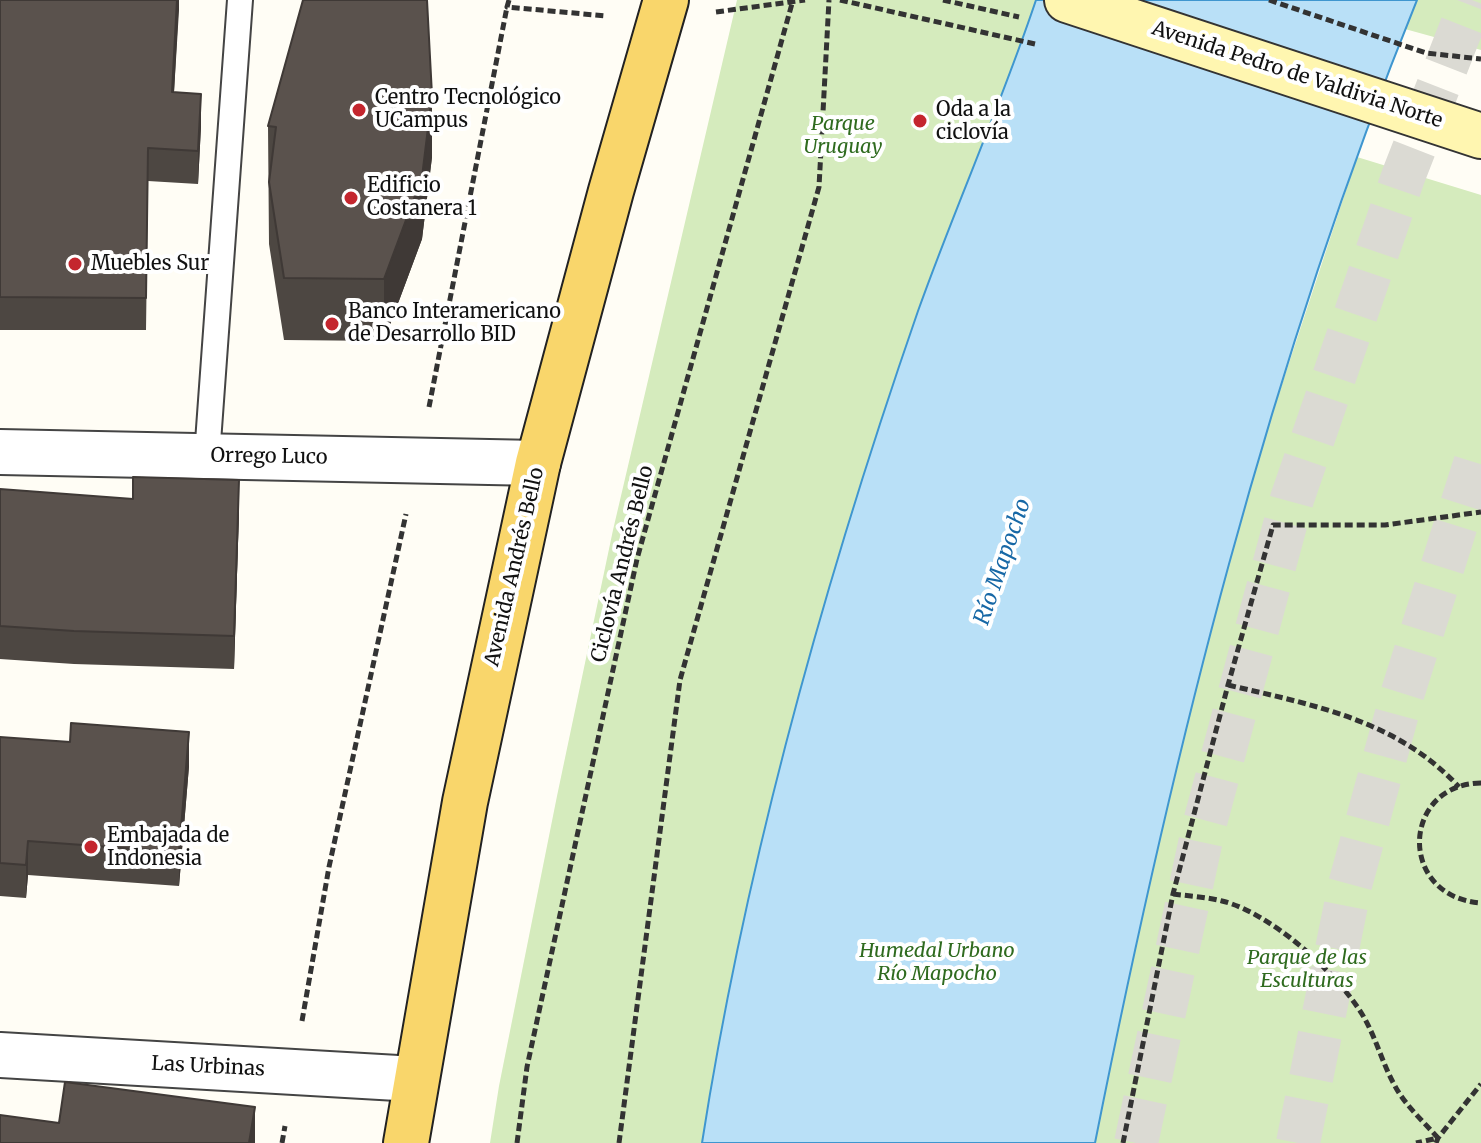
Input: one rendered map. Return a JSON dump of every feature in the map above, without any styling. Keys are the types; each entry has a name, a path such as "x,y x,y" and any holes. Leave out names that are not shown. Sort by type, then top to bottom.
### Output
{"main road":[{"name":"Avenida Andrés Bello","path":"406,1143 468,787 538,463 666,0"},
{"name":"Avenida Pedro de Valdivia Norte","path":"1067,0 1481,136"}],"street":[{"name":"Orrego Luco","path":"0,452 538,463"},
{"name":"Las Urbinas","path":"0,1055 415,1079"}],"lane":[{"path":"207,456 240,0"}],"path":[{"path":"793,0 805,0"},
{"name":"Ciclovía Andrés Bello","path":"517,1143 527,1067 637,559 793,0"},
{"path":"619,1143 680,680 819,187 829,0"},
{"path":"840,0 1035,44"},
{"path":"943,0 1014,16"},
{"path":"1269,0 1426,53 1481,59"},
{"path":"282,1143 335,835 418,461 507,7"},
{"path":"1123,1143 1173,894 1273,525 1385,525 1481,512"},
{"path":"1228,685 1328,710 1381,729 1421,751 1459,787"},
{"path":"1481,783 1459,787 1442,795 1429,809 1420,827 1419,847 1422,865 1432,881 1447,895 1481,903"},
{"path":"1173,894 1222,901 1239,907 1287,937 1321,964 1345,989 1361,1013 1401,1096 1437,1140"},
{"path":"1416,1143 1437,1140 1481,1084"}],"green space":[{"name":"Parque Uruguay","path":"737,0 1036,0 918,311 820,619 791,722 741,932 702,1143 490,1143 557,796 613,530"},
{"path":"1417,0 1481,0 1481,50 1405,29"},
{"name":"Parque de las Esculturas","path":"1357,157 1481,195 1481,1143 1095,1143 1126,986 1192,702 1258,457"}],"water":[{"name":"Humedal Urbano Río Mapocho","path":"1036,0 1417,0 1315,279 1229,564 1157,852 1095,1143 702,1143 741,932 791,722 820,619 918,311"}],"building":[{"path":"0,0 177,0 172,92 201,94 198,151 148,148 146,298 0,297"},
{"name":"Edificio Costanera 1","path":"303,0 427,0 432,95 422,177 384,279 284,278 269,182 276,127 268,126"},
{"path":"133,477 239,480 234,636 0,626 0,489 133,499"},
{"name":"Embajada de Indonesia","path":"71,723 189,732 179,852 28,841 26,865 0,863 0,737 70,742"},
{"path":"65,1082 255,1107 249,1143 0,1143 0,1115 59,1123"}],"tunnel":[{"path":"1136,1143 1203,830 1292,499 1403,177 1472,0"},
{"path":"1298,1143 1350,885 1402,695 1481,445"}],"place":[{"name":"Centro Tecnológico UCampus","path":"359,110"},
{"name":"Oda a la ciclovía","path":"920,121"},
{"name":"Edificio Costanera 1","path":"351,198"},
{"name":"Muebles Sur","path":"75,264"},
{"name":"Banco Interamericano de Desarrollo BID","path":"332,324"},
{"name":"Embajada de Indonesia","path":"91,847"}],"water label":[{"name":"Río Mapocho","path":"1003,562"}]}
